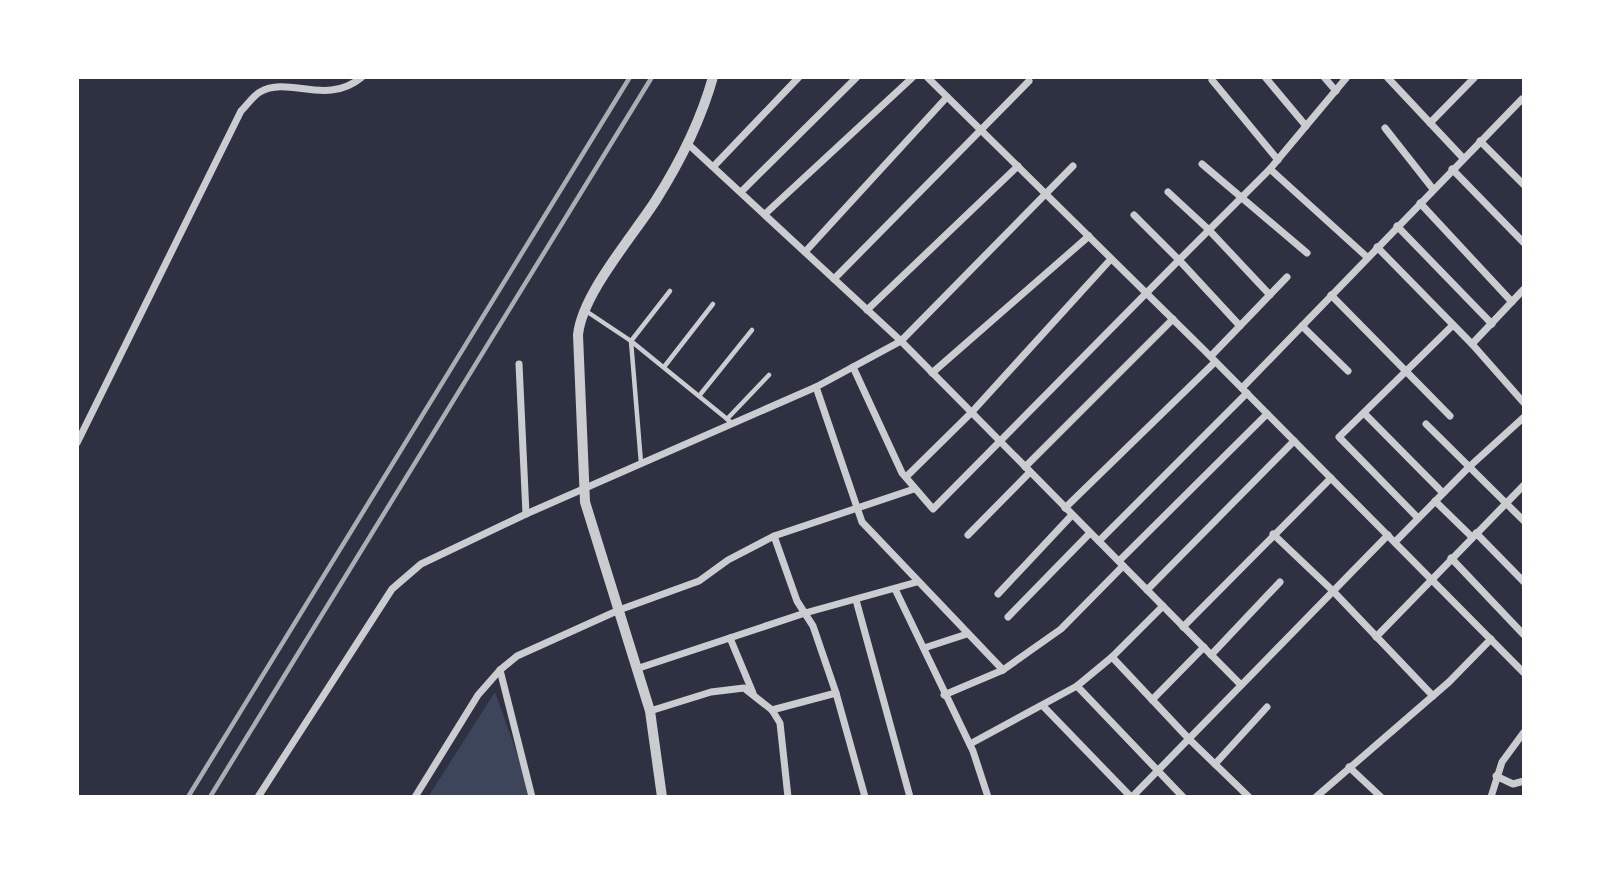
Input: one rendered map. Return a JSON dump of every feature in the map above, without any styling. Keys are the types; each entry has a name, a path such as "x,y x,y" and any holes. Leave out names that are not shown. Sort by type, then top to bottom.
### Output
{"street":[{"path":"77,443 241,111 260,92 273,87 324,92 346,87 362,77"},
{"path":"662,797 649,711 588,513 578,335 583,309 657,197 687,143 713,77"},
{"path":"714,166 799,77"},
{"path":"741,191 857,77"},
{"path":"765,214 914,77"},
{"path":"927,77 1146,292 1523,671"},
{"path":"1265,77 1306,126"},
{"path":"1324,77 1336,91"},
{"path":"853,367 906,477 928,507 937,507 998,440 1270,169 1347,77"},
{"path":"1387,77 1462,158"},
{"path":"1430,123 1475,77"},
{"path":"1212,80 1278,160"},
{"path":"834,279 982,131 1028,81"},
{"path":"804,252 947,97"},
{"path":"1099,541 1244,391 1367,257 1523,99"},
{"path":"1385,128 1433,189"},
{"path":"1480,141 1524,185"},
{"path":"687,143 901,341 1241,685"},
{"path":"1202,164 1307,253"},
{"path":"867,310 1018,166"},
{"path":"258,797 392,589 421,564 729,421 816,387 901,341 1073,166"},
{"path":"1270,169 1367,257"},
{"path":"1452,169 1524,243"},
{"path":"1168,192 1208,229 1270,295"},
{"path":"1420,203 1512,302"},
{"path":"1134,215 1240,326"},
{"path":"1397,226 1492,324"},
{"path":"932,373 1088,236"},
{"path":"1377,247 1472,344 1524,403"},
{"path":"906,477 971,413 1111,258"},
{"path":"1065,508 1213,359 1287,277"},
{"path":"1472,344 1524,289"},
{"path":"1331,295 1450,416"},
{"path":"968,535 1027,469 1173,319"},
{"path":"1418,518 1340,440 1340,435 1453,325"},
{"path":"1302,326 1348,371"},
{"path":"519,364 526,514"},
{"path":"816,387 862,522 1003,670"},
{"path":"1364,413 1443,493"},
{"path":"944,695 1003,670 1061,629 1121,563 1267,414"},
{"path":"1395,542 1469,467 1524,417"},
{"path":"1426,424 1524,521"},
{"path":"1147,590 1294,441"},
{"path":"1183,627 1331,478"},
{"path":"1376,637 1524,485"},
{"path":"415,797 478,695 500,670 517,656 619,610 699,581 729,559 774,536 817,519 856,510 914,489"},
{"path":"1435,501 1524,582"},
{"path":"998,594 1072,515"},
{"path":"1008,617 1090,533"},
{"path":"1273,534 1333,591 1433,696"},
{"path":"1044,707 1131,797 1388,535"},
{"path":"774,536 797,601 813,626 836,693 865,797"},
{"path":"1451,558 1524,635"},
{"path":"636,669 805,613 917,582"},
{"path":"1212,655 1280,582"},
{"path":"895,589 970,744 988,797"},
{"path":"856,600 910,797"},
{"path":"970,744 1044,707 1077,686 1112,657 1163,606"},
{"path":"924,648 967,634"},
{"path":"730,638 754,696"},
{"path":"1316,797 1433,696 1490,639"},
{"path":"1152,699 1203,647"},
{"path":"1112,657 1189,739 1249,797"},
{"path":"500,670 532,797"},
{"path":"1077,686 1183,797"},
{"path":"649,711 735,687 744,688 772,710 782,728 788,797"},
{"path":"772,710 836,693"},
{"path":"1215,764 1268,707"},
{"path":"1491,797 1496,776 1507,751 1524,732"},
{"path":"1349,767 1381,797"},
{"path":"1496,776 1513,784 1524,781"}],"lane":[{"path":"641,463 631,341 670,291"},
{"path":"664,368 713,304"},
{"path":"583,309 631,341 729,421 769,375"},
{"path":"699,396 752,330"}],"shaded area":[{"path":"495,692 525,776 528,797 428,797"}],"railway":[{"path":"188,797 630,77"},
{"path":"210,797 652,77"}]}
